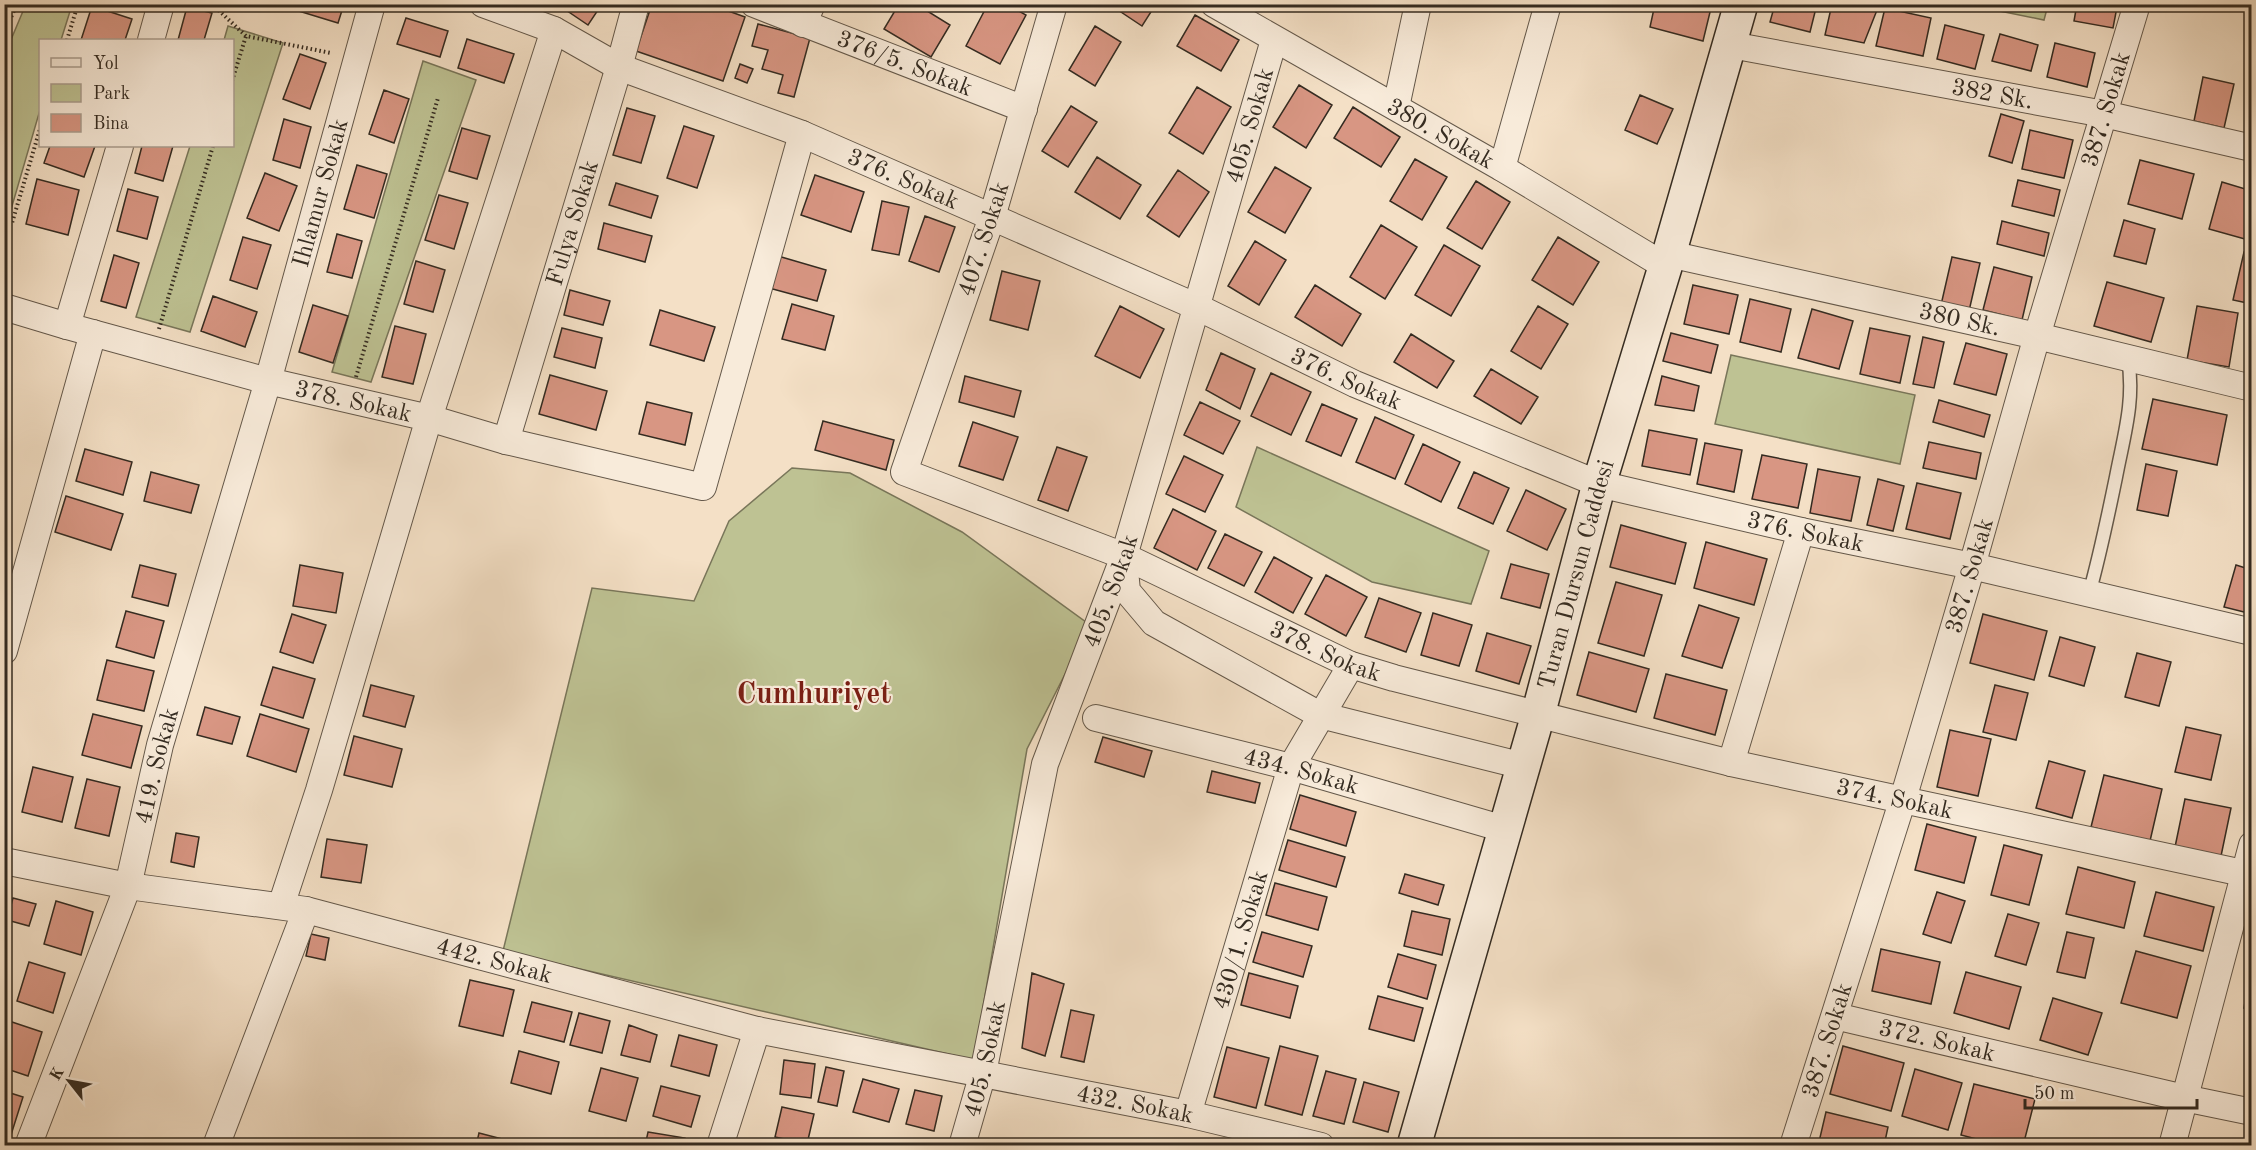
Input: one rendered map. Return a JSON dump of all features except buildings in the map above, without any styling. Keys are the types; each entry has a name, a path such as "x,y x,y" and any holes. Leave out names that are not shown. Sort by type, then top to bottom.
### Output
{"street":[{"path":"151,39 161,4"},
{"name":"Ihlamur Sokak","path":"268,381 372,4"},
{"name":"376. Sokak","path":"483,4 554,30 619,68 802,134 1195,306 1355,384 1599,484 1801,531 1972,566 2252,632"},
{"name":"Fulya Sokak","path":"506,441 619,68 636,4"},
{"name":"376/5. Sokak","path":"754,4 808,14 1024,109"},
{"name":"407. Sokak","path":"904,472 992,217 1054,4"},
{"name":"380. Sokak","path":"1214,4 1247,13 1274,40 1667,260"},
{"path":"1396,107 1418,4"},
{"path":"1502,168 1548,4"},
{"name":"Turan Dursun Caddesi","path":"1414,1146 1538,715 1599,484 1731,45 1741,4"},
{"name":"387. Sokak","path":"1793,1146 1903,799 2037,336 2137,4"},
{"path":"281,906 322,779 429,418 554,30"},
{"name":"405. Sokak","path":"962,1146 983,1073 1045,764 1124,556 1274,40"},
{"name":"382 Sk.","path":"1731,45 2104,114 2252,148"},
{"name":"378. Sokak","path":"4,307 268,381 429,418 506,441 703,487 802,134"},
{"path":"67,326 120,147"},
{"name":"380 Sk.","path":"1667,260 2037,336 2252,388"},
{"path":"4,651 93,333"},
{"name":"419. Sokak","path":"28,1146 128,886 160,745 268,381"},
{"name":"378. Sokak","path":"904,472 1124,556 1351,665 1538,715"},
{"path":"1731,763 1801,531"},
{"path":"1124,556 1127,591 1154,623 1320,715 1523,766"},
{"name":"430/1. Sokak","path":"1188,1114 1291,767 1351,665"},
{"name":"374. Sokak","path":"1538,715 1731,763 2248,874"},
{"name":"434. Sokak","path":"1096,718 1291,767 1504,829"},
{"path":"2172,1146 2248,874 2252,845"},
{"name":"442. Sokak","path":"4,861 128,886 306,910 757,1030 983,1073"},
{"path":"216,1146 306,910"},
{"name":"372. Sokak","path":"1835,1016 2252,1112"},
{"path":"720,1146 757,1030"},
{"name":"432. Sokak","path":"983,1073 1188,1114 1321,1146"}],"lane":[{"path":"2089,594 2101,549 2130,405 2132,381 2128,358"}],"path":[{"path":"4,33 17,4"},
{"path":"67,39 78,4"},
{"path":"212,4 246,36 331,53"},
{"path":"234,75 246,36"},
{"path":"349,401 438,98"},
{"path":"4,221 12,223 39,132"},
{"path":"153,350 213,147"}],"green space":[{"path":"26,4 72,5 61,39 39,39 39,113 10,213 4,212 5,54"},
{"path":"2048,4 2044,20 1970,5"},
{"path":"228,26 283,43 190,332 136,317 190,147 234,147 234,39 224,39"},
{"path":"423,61 476,80 371,382 332,372"},
{"path":"1731,355 1915,395 1900,464 1715,424"},
{"path":"1257,447 1489,551 1471,604 1372,582 1236,507"},
{"path":"792,468 850,473 962,532 1090,625 1027,749 974,1060 503,951 592,588 694,601 729,521"}],"district":[{"name":"Cumhuriyet","path":"814,693"}]}
